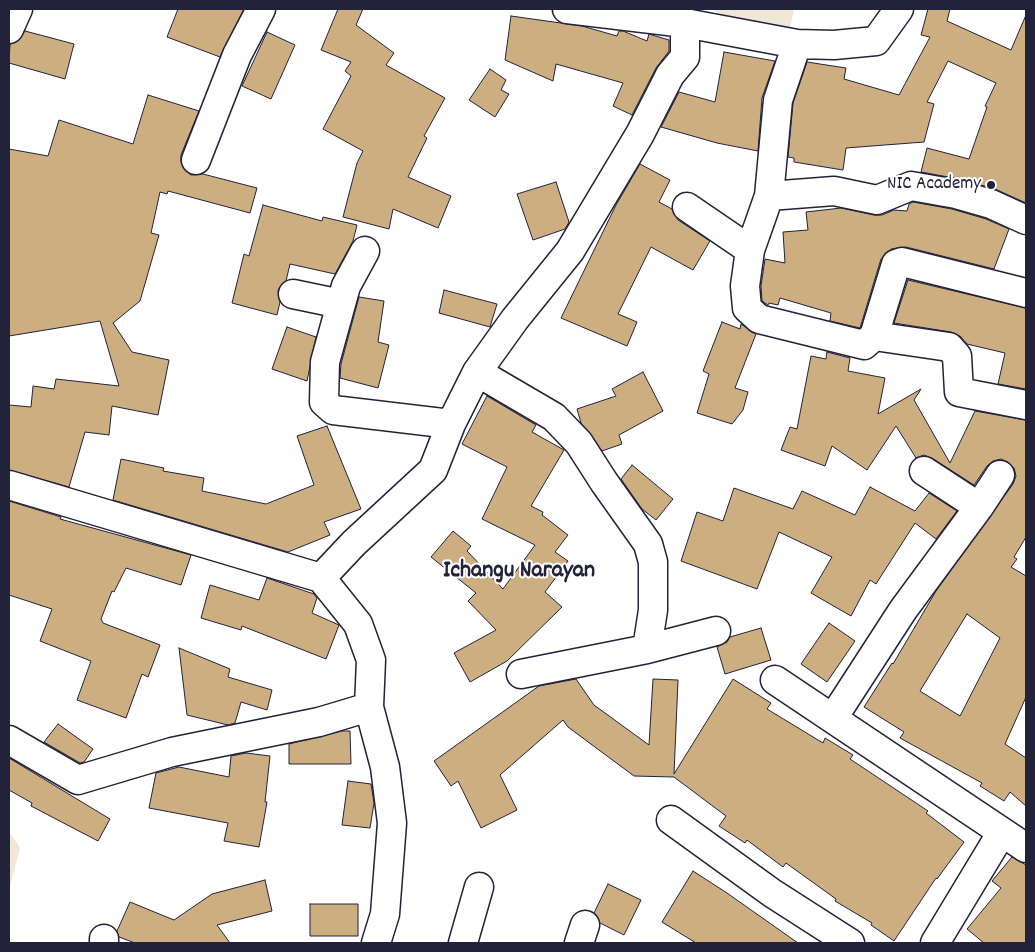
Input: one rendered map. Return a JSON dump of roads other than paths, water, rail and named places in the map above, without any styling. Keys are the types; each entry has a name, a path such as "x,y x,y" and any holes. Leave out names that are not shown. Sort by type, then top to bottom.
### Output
{"street":[{"path":"9,29 18,9"},
{"path":"196,160 237,55 261,9"},
{"path":"567,9 685,23 797,44 834,45 876,41 899,9"},
{"path":"321,578 354,543 433,470 451,424 478,372 515,320 570,251 640,134 670,75 685,57 685,23"},
{"path":"797,44 778,100 769,196 750,250 745,286 747,308 759,318 864,345 874,336 896,264 902,262 1026,293"},
{"path":"769,196 834,191 876,200 911,186 956,194 991,204 1026,220"},
{"path":"687,207 750,250"},
{"path":"365,251 346,286 325,362 324,402 333,410 451,424"},
{"path":"293,294 341,304"},
{"path":"874,336 949,347 957,356 959,392 1026,406"},
{"path":"478,372 554,417 573,436 648,544 653,562 653,610 647,649"},
{"path":"924,471 980,507"},
{"path":"833,718 903,610 980,507 1000,475"},
{"path":"9,486 321,578 358,624 371,660 369,707 385,767 392,823 385,914 376,943"},
{"path":"521,674 647,649 716,631"},
{"path":"775,680 1026,848"},
{"path":"9,740 78,780 172,752 319,722 369,707"},
{"path":"671,820 772,893 850,943"},
{"path":"936,943 1002,832"},
{"path":"463,943 479,887"}],"place":[{"name":"NIC Academy","path":"991,185"}],"district":[{"name":"Ichangu Narayan","path":"519,573"}]}
